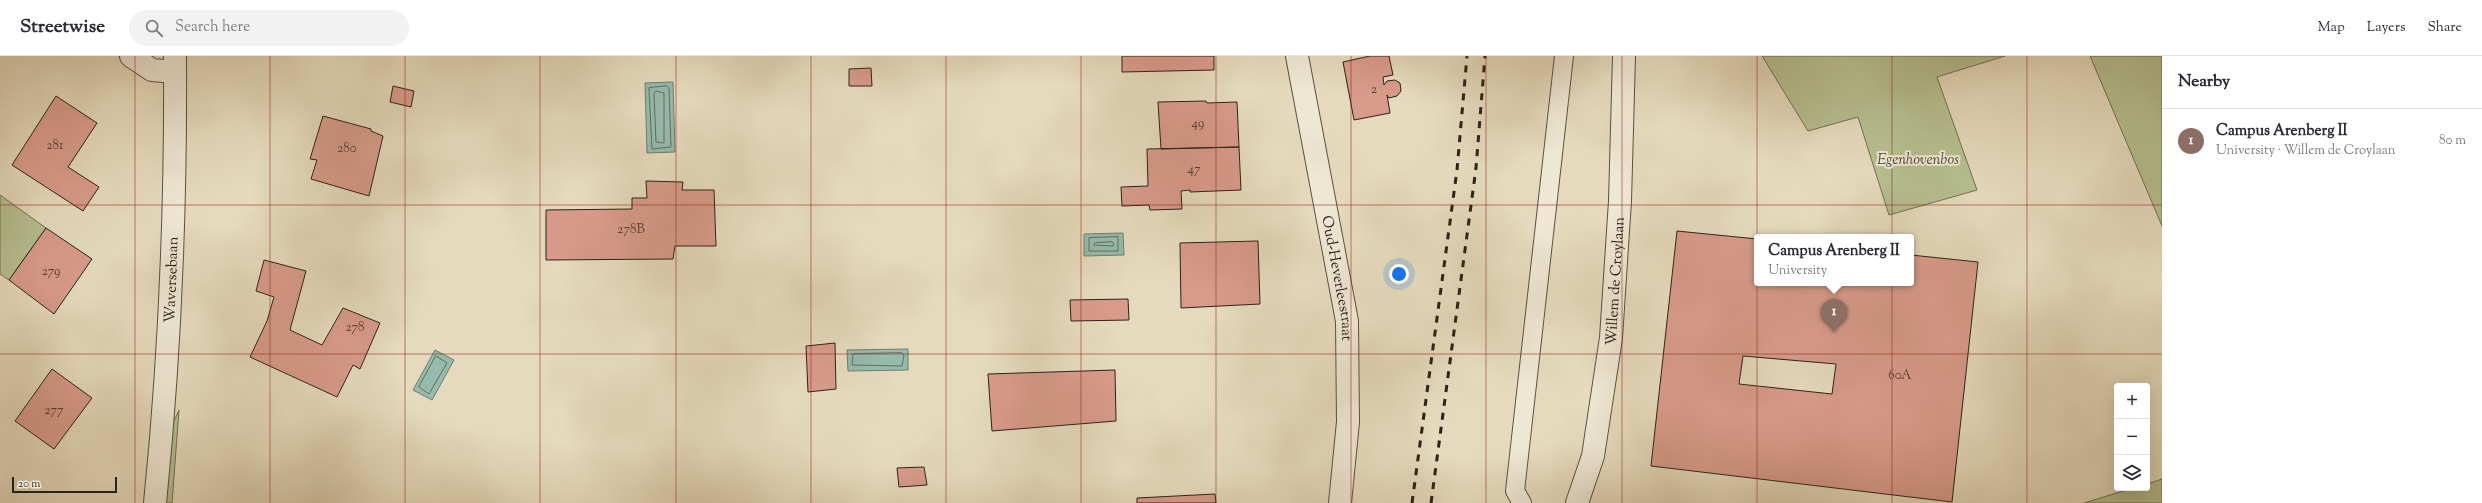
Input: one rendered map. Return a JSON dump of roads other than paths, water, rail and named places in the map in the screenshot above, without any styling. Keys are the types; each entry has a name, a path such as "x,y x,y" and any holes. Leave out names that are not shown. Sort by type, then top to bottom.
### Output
{"street":[{"path":"131,56 152,70 175,64"},
{"name":"Oud-Heverleestraat","path":"1297,56 1347,321 1348,422 1340,503"},
{"name":"Willem de Croylaan","path":"1577,503 1593,456 1612,338 1620,201 1624,56"},
{"name":"Waversebaan","path":"155,503 162,429 173,208 175,64"}],"lane":[{"path":"1522,503 1515,491 1564,56"}],"water":[{"path":"673,82 675,152 647,153 645,83"},
{"path":"1123,233 1124,255 1084,256 1084,234"},
{"path":"908,349 908,370 848,371 847,350"},
{"path":"435,350 454,360 432,400 413,390"}],"railway":[{"path":"1412,503 1457,170 1467,56"},
{"path":"1431,503 1476,168 1485,56"}],"place":[{"name":"Campus Arenberg II","path":"1834,332"}],"park label":[{"name":"Egenhovenbos","path":"1918,159"}]}
